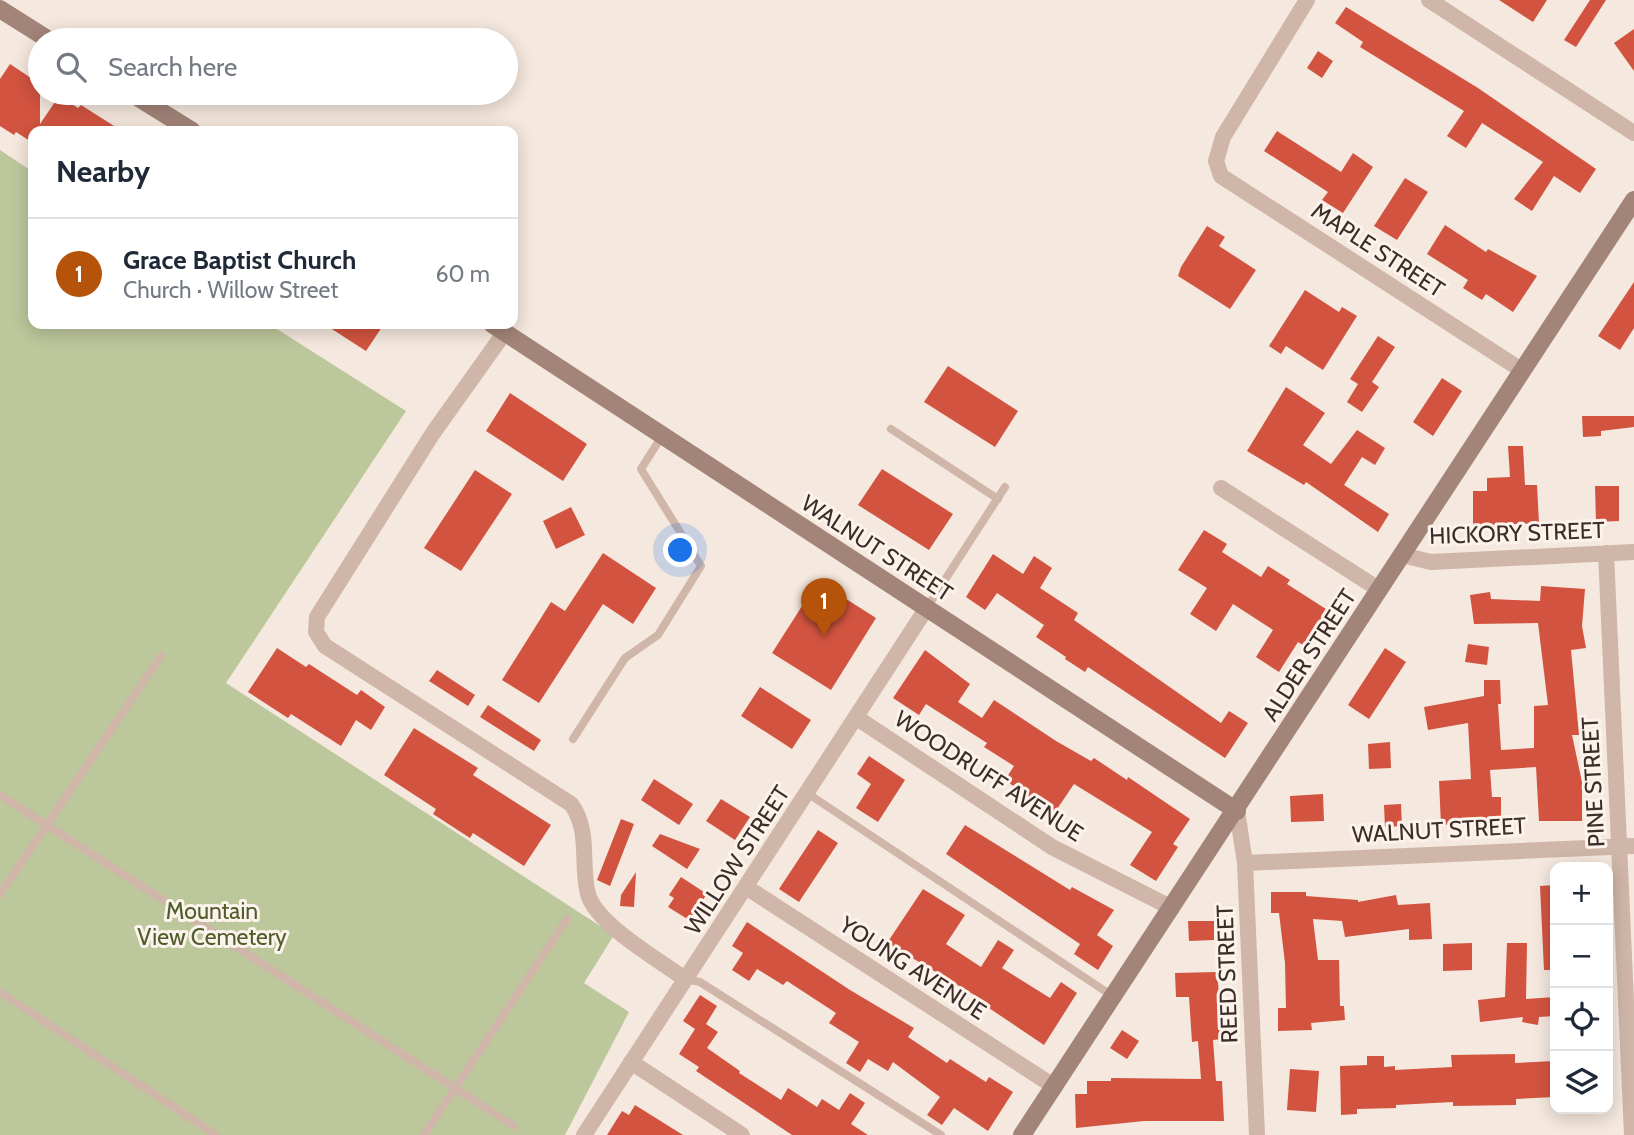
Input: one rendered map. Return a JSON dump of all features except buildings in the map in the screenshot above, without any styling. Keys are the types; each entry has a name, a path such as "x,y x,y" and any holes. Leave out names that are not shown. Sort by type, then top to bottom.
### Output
{"street":[{"name":"MAPLE STREET","path":"1307,0 1223,136 1216,161 1221,176 1523,372"},
{"path":"1429,0 1634,133"},
{"path":"0,9 30,28"},
{"path":"150,105 184,126"},
{"name":"ALDER STREET","path":"1023,1135 1634,200"},
{"path":"497,329 317,617 316,632 326,646 571,804 579,815 582,828 587,894 596,914 685,979"},
{"name":"WALNUT STREET","path":"500,329 1237,811"},
{"path":"1221,488 1380,590"},
{"name":"HICKORY STREET","path":"1402,555 1431,562 1634,552"},
{"name":"PINE STREET","path":"1606,553 1627,846 1632,1135"},
{"name":"WILLOW STREET","path":"584,1135 926,609"},
{"name":"WOODRUFF AVENUE","path":"856,718 1052,847 1172,908"},
{"name":"REED STREET","path":"1237,811 1245,863 1257,1135"},
{"name":"WALNUT STREET","path":"1245,863 1627,846"},
{"name":"YOUNG AVENUE","path":"746,887 1055,1087"},
{"path":"631,1062 742,1135"}],"lane":[{"path":"891,429 998,499"},
{"path":"573,739 625,658 658,635 701,566 641,469 662,436"},
{"path":"926,609 1005,487"},
{"path":"0,894 160,656"},
{"path":"807,793 1114,997"},
{"path":"0,795 514,1126"},
{"path":"424,1135 566,919"},
{"path":"685,979 700,982 941,1135"},
{"path":"0,992 216,1135"}],"green space":[{"name":"Mountain View Cemetery","path":"0,150 28,169 28,329 277,329 406,411 226,683 614,935 584,983 629,1012 565,1135 0,1135"}],"place":[{"name":"Grace Baptist Church","path":"824,636"}]}
